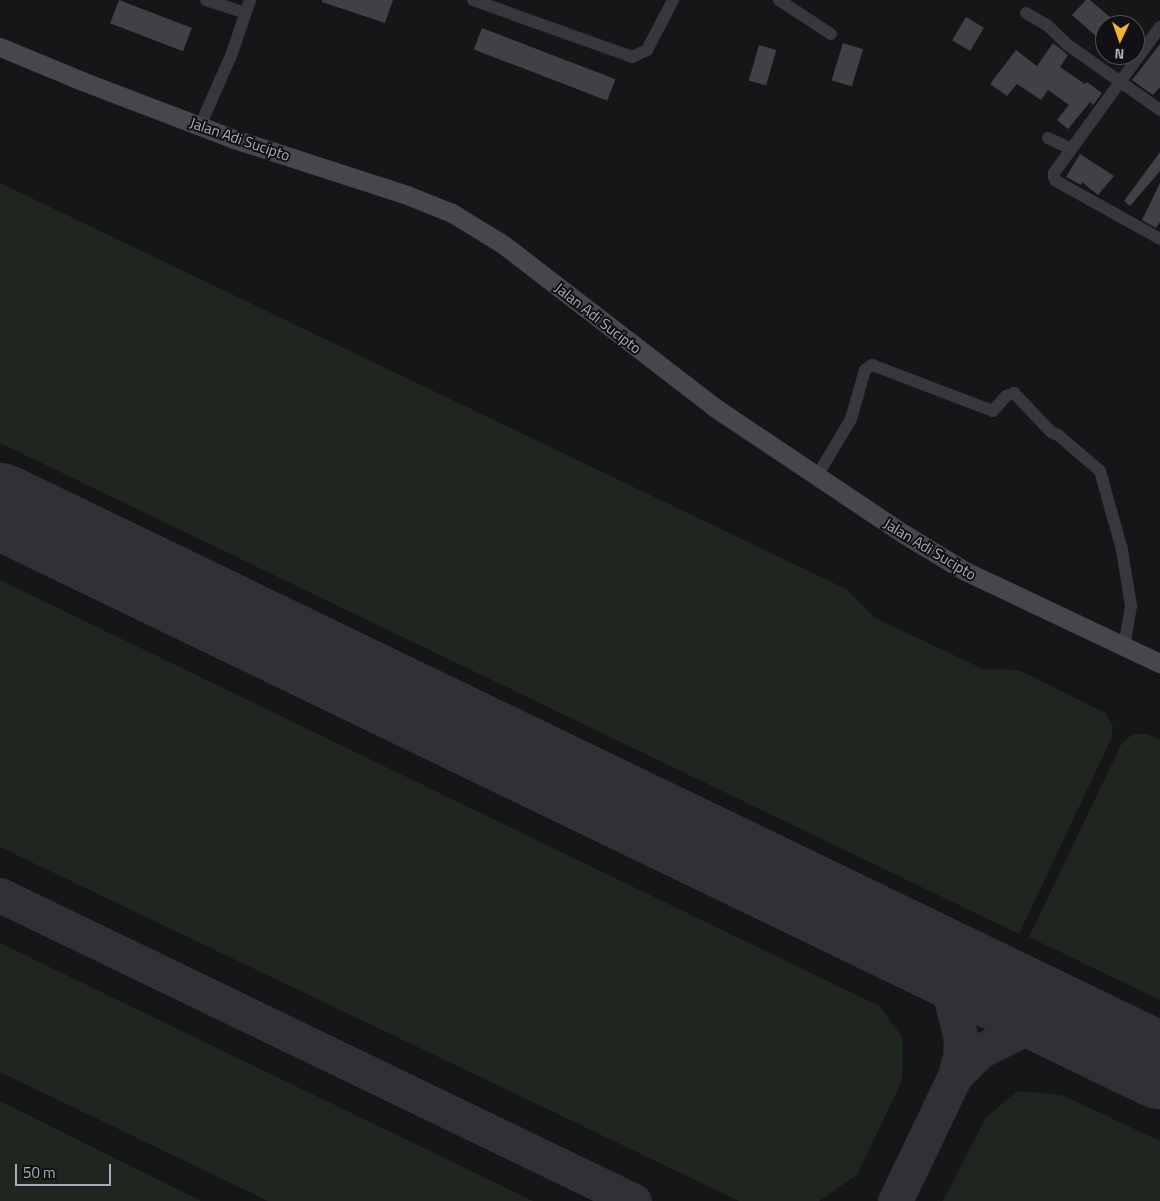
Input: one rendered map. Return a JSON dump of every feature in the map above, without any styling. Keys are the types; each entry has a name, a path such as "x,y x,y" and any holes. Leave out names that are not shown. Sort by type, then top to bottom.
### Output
{"street":[{"path":"206,0 246,13"},
{"path":"200,126 232,53 250,0"},
{"path":"473,0 632,57 647,50 673,0"},
{"path":"779,0 831,34"},
{"path":"1026,13 1048,26 1057,37 1160,110"},
{"path":"1160,27 1054,173 1056,180 1160,239"},
{"name":"Jalan Adi Sucipto","path":"0,47 200,126 452,212 504,245 714,407 904,534 965,571 1160,663"},
{"path":"1048,138 1072,149"},
{"path":"817,476 851,419 865,370 872,365 993,411 1006,396 1014,393 1051,432 1100,471 1122,550 1131,606 1124,647"}],"shaded area":[{"path":"0,183 846,589 875,618 983,669 1019,670 1105,713 1113,725 1111,739 1019,934 0,443"},
{"path":"0,580 879,1006 903,1038 902,1081 857,1175 819,1201 739,1201 0,847"},
{"path":"1133,734 1147,734 1160,740 1160,1000 1029,937 1122,743"},
{"path":"0,943 533,1201 268,1201 0,1072"},
{"path":"1017,1091 1062,1095 1160,1141 1160,1201 943,1201 985,1119"},
{"path":"0,1101 201,1201 0,1201"}],"building":[{"path":"119,0 192,28 183,51 110,23"},
{"path":"322,0 393,0 385,23 322,2"},
{"path":"1086,0 1090,0 1107,15 1095,15 1095,35 1072,15"},
{"path":"966,17 984,28 970,51 952,40"},
{"path":"482,28 616,79 607,101 474,49"},
{"path":"843,43 863,49 852,86 832,80"},
{"path":"1053,43 1068,55 1060,67 1102,93 1093,105 1090,102 1068,129 1057,120 1069,105 1048,90 1041,100 1017,84 1007,96 990,84 1016,50 1037,66"},
{"path":"1160,44 1160,87 1153,95 1132,80"},
{"path":"759,45 776,50 766,86 749,81"},
{"path":"1160,152 1160,171 1130,206 1124,201"},
{"path":"1080,154 1114,176 1098,195 1082,182 1081,185 1066,177"},
{"path":"1160,183 1160,222 1156,228 1142,220"}],"taxiway":[{"path":"0,895 634,1201"},
{"path":"895,1201 955,1076 960,1056 961,1039 950,995 937,970 906,943"},
{"path":"955,1076 980,1051 1022,1030 1040,1026 1081,1028"}],"runway":[{"path":"0,506 1160,1066"}]}
